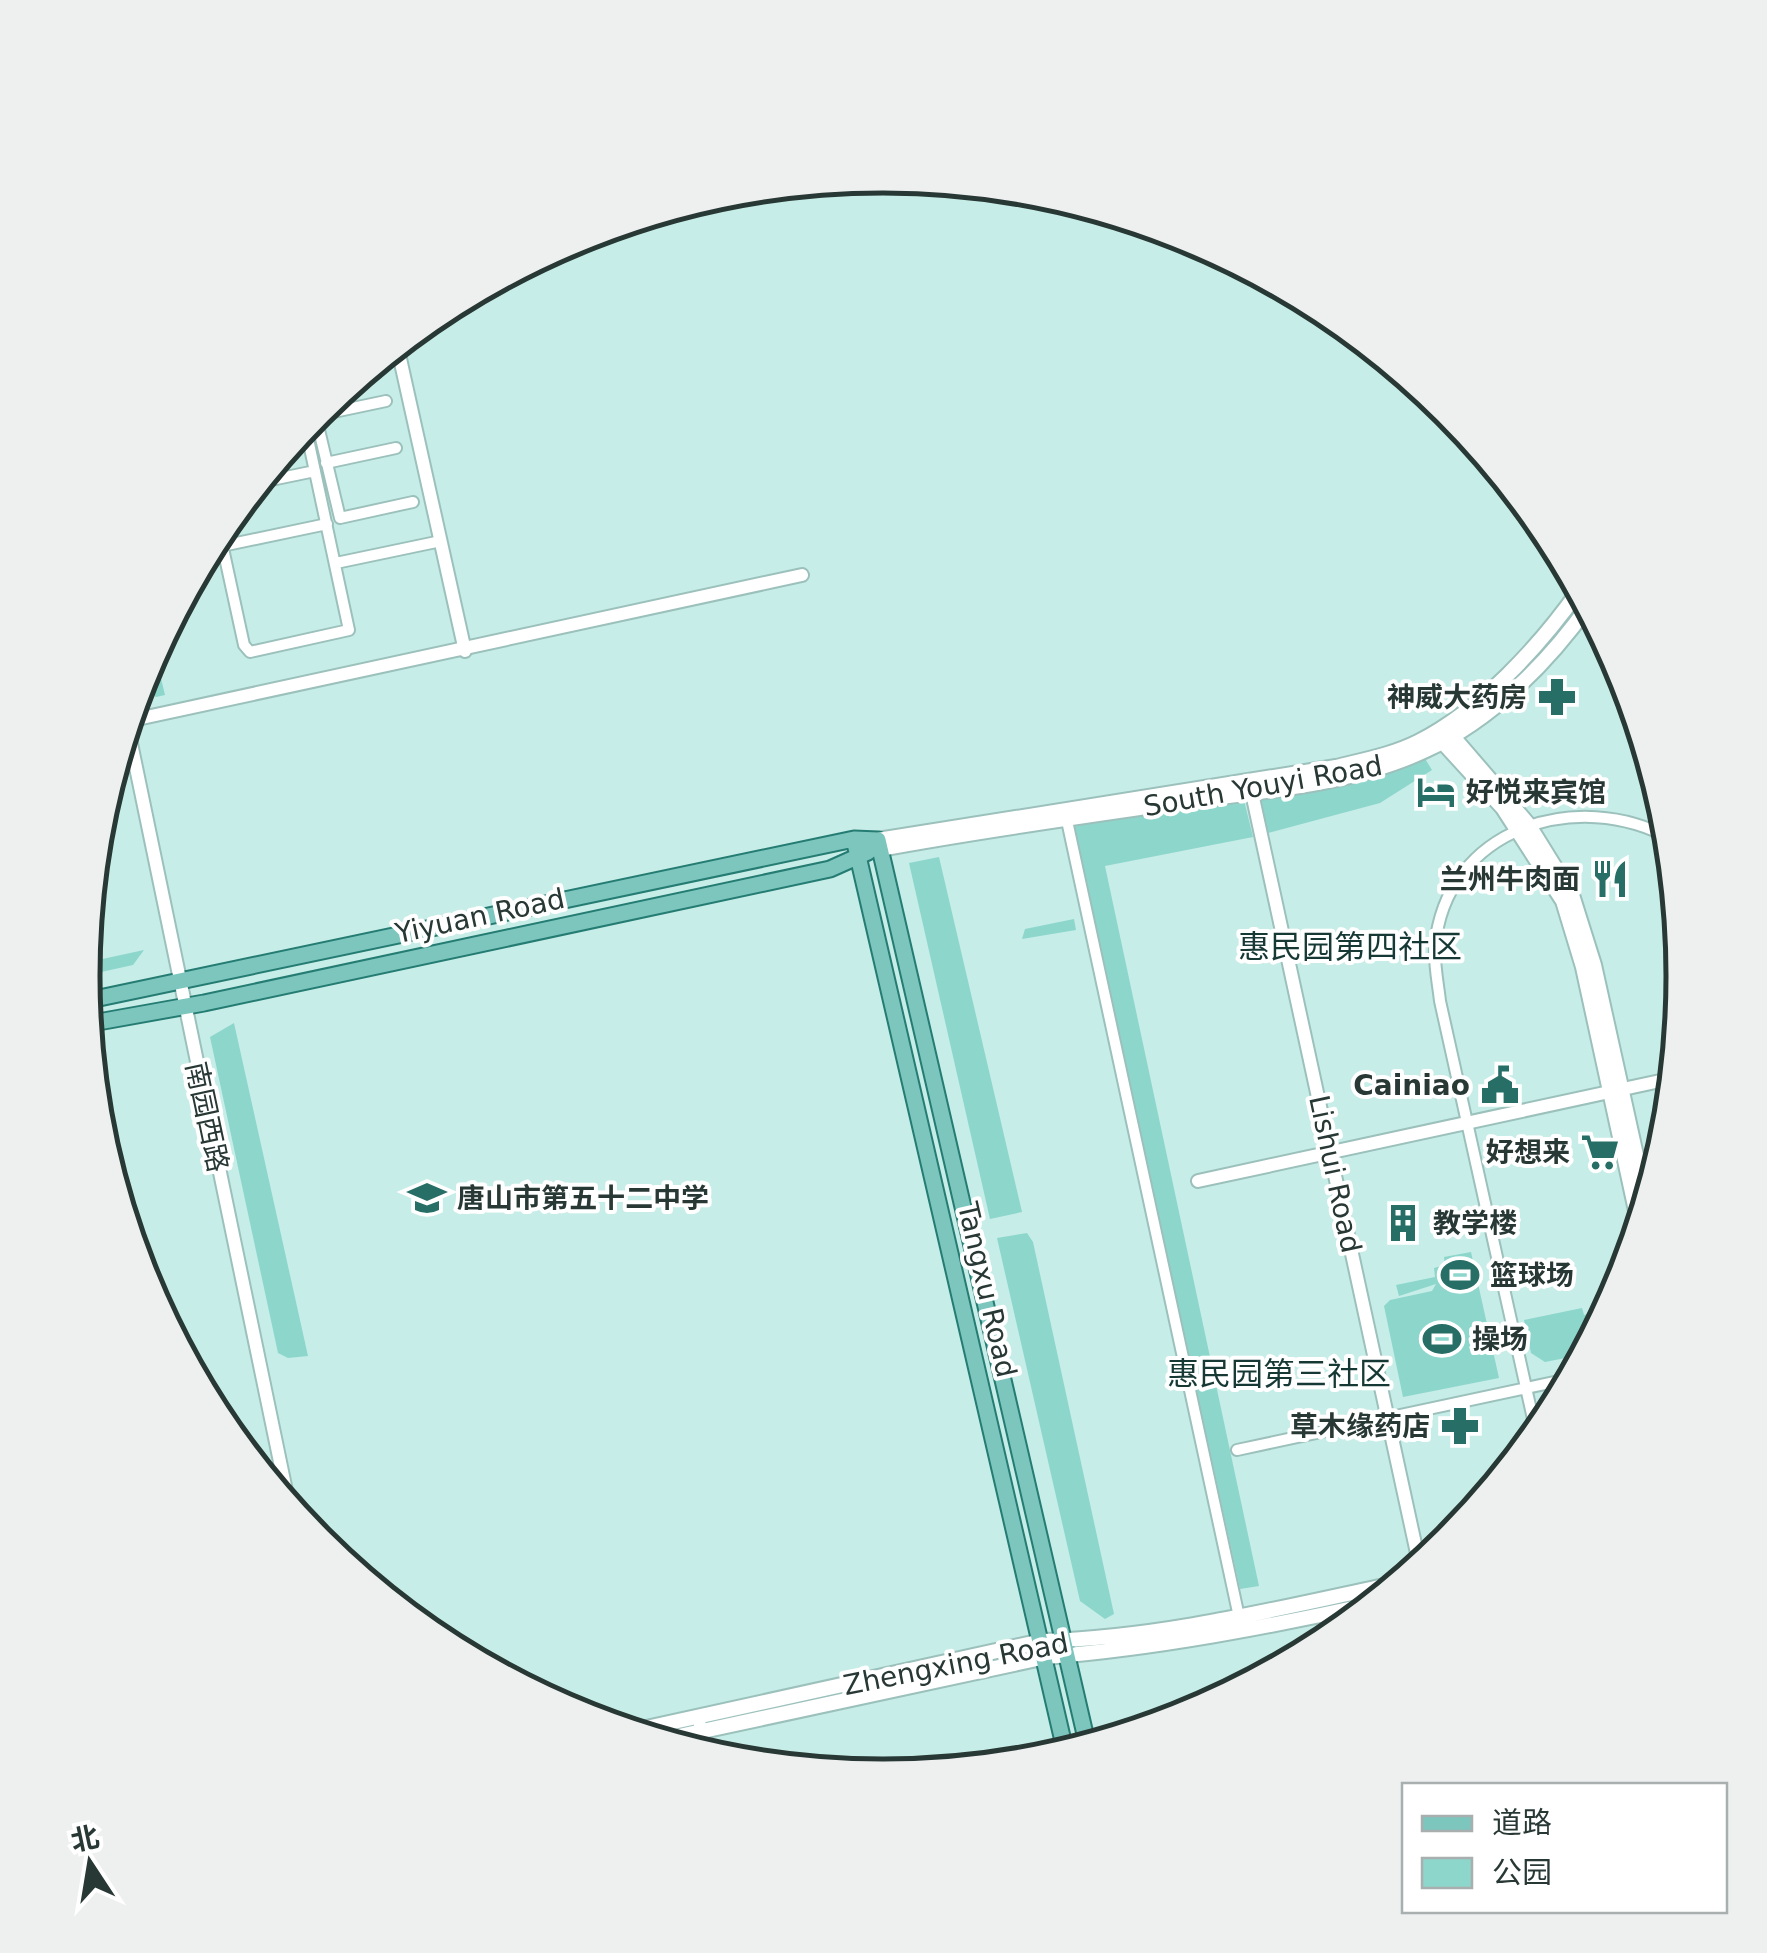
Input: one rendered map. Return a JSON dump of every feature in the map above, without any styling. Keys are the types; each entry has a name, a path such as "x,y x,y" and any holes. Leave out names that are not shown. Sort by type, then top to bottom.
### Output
{"main road":[{"name":"South Youyi Road","path":"1444,734 1532,648 1570,601"},
{"name":"South Youyi Road","path":"879,845 1250,787 1376,758 1444,734 1487,713 1533,670 1579,617"},
{"path":"1444,734 1524,827 1563,901 1574,928 1640,1179"},
{"name":"Yiyuan Road","path":"101,997 856,846 879,845"},
{"name":"Tangxu Road","path":"879,845 1085,1733"},
{"name":"Yiyuan Road","path":"102,1021 830,869 856,846"},
{"name":"Tangxu Road","path":"856,846 1063,1739"},
{"path":"1616,1091 1634,1197"},
{"name":"Zhengxing Road","path":"1067,1648 1372,1589"},
{"name":"Zhengxing Road","path":"664,1728 700,1724 1044,1649 1265,1627 1343,1610"},
{"name":"Zhengxing Road","path":"678,1732 700,1724"}],"street":[{"path":"401,360 465,651"},
{"path":"343,409 386,401"},
{"path":"319,433 340,518 413,502"},
{"path":"224,554 244,645 250,652 349,630 309,444"},
{"path":"326,463 396,448"},
{"path":"279,479 315,471"},
{"path":"230,544 327,524"},
{"path":"336,563 440,541"},
{"path":"144,720 802,576"},
{"name":"南园西路","path":"134,752 284,1480"},
{"name":"Lishui Road","path":"1250,787 1416,1551"},
{"path":"1065,814 1239,1617"},
{"path":"1532,1416 1440,1000 1435,944 1447,905 1467,870 1498,840 1524,827 1600,816 1626,820 1653,832"},
{"path":"1198,1181 1660,1081"},
{"path":"1237,1450 1553,1382"},
{"path":"1209,1540 1222,1537"},
{"path":"700,1724 703,1738"}],"green space":[{"path":"160,676 165,695 153,695"},
{"path":"1424,757 1432,770 1380,803 1268,833 1260,798 1377,776"},
{"path":"1244,800 1253,837 1105,866 1259,1586 1240,1589 1072,825"},
{"path":"939,857 1022,1212 990,1219 909,863"},
{"path":"1074,919 1076,930 1022,939 1025,929"},
{"path":"144,950 133,965 100,972 101,959"},
{"path":"234,1023 308,1356 288,1358 278,1353 210,1037"},
{"path":"1027,1233 1033,1242 1114,1614 1105,1619 1080,1601 997,1238"},
{"name":"操场","path":"1471,1252 1499,1378 1403,1397 1384,1306 1390,1300 1432,1291 1436,1284 1399,1296 1396,1285 1435,1277 1434,1268 1445,1265 1444,1257"},
{"path":"1582,1308 1584,1315 1590,1314 1568,1358 1545,1362 1531,1353 1524,1320"}],"place":[{"name":"神威大药房","path":"1557,697"},
{"name":"好悦来宾馆","path":"1436,792"},
{"name":"兰州牛肉面","path":"1610,879"},
{"name":"Cainiao","path":"1500,1085"},
{"name":"好想来","path":"1600,1152"},
{"name":"唐山市第五十二中学","path":"427,1198"},
{"name":"教学楼","path":"1403,1223"},
{"name":"篮球场","path":"1460,1275"},
{"name":"操场","path":"1442,1339"},
{"name":"草木缘药店","path":"1460,1426"}],"district":[{"name":"惠民园第四社区","path":"1350,947"},
{"name":"惠民园第三社区","path":"1279,1374"}]}
